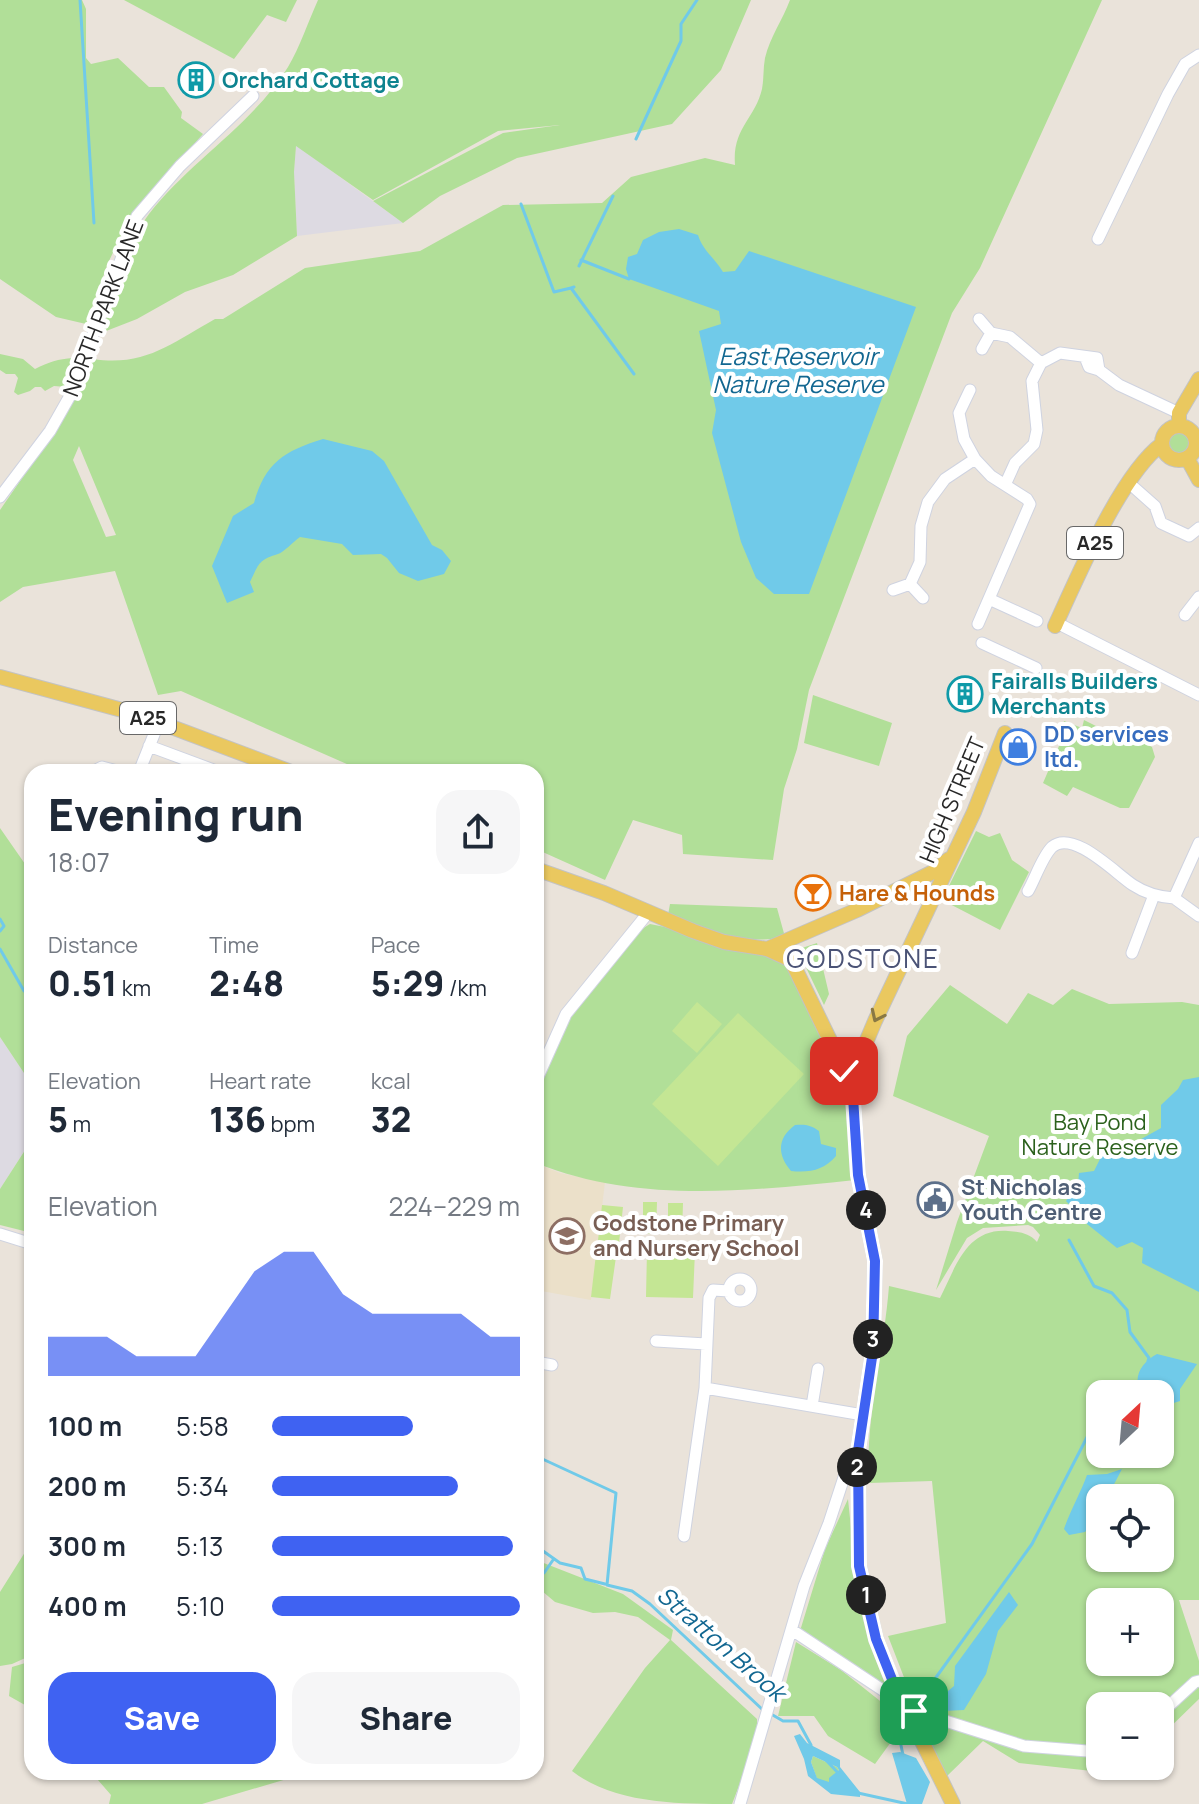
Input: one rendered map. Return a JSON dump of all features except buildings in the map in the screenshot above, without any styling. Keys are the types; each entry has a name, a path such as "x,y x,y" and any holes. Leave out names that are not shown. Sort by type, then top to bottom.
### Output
{"main road":[{"path":"1179,420 1197,436 1194,450 1187,458 1176,460 1165,450 1165,433 1179,420 1199,379"},
{"name":"A25","path":"1056,624 1076,578 1129,483 1147,455 1165,450"},
{"path":"1187,458 1199,480"},
{"name":"A25","path":"0,677 159,722 270,764"},
{"name":"HIGH STREET","path":"853,1097 875,1021 974,812 1005,733"},
{"path":"767,949 804,935 927,875 953,855"},
{"path":"544,872 724,942 767,949 791,960 841,1063 853,1097 858,1175 875,1261 873,1351 858,1451 859,1566 876,1639 903,1707 953,1804"},
{"path":"927,875 936,891"},
{"path":"791,960 804,935"},
{"path":"841,1063 862,1060"}],"street":[{"path":"1098,239 1168,94 1185,64 1199,55"},
{"name":"NORTH PARK LANE","path":"0,497 50,431 71,394 137,216 180,166 253,96"},
{"path":"979,319 991,333 1010,337 1041,363"},
{"path":"982,349 991,333"},
{"path":"1005,485 1015,463 1034,444 1037,430 1032,381 1041,363 1060,353 1097,358 1099,370 1179,420"},
{"path":"970,390 959,413 964,439 975,459 991,476 1027,499 1030,508 978,624"},
{"path":"893,590 910,584 920,562 921,526 928,502 945,479 975,459"},
{"path":"1129,483 1155,506 1161,523 1189,536 1199,528"},
{"path":"910,584 923,598"},
{"path":"1185,615 1199,597"},
{"path":"989,599 1037,621"},
{"path":"1056,624 1199,695"},
{"path":"982,643 1036,668"},
{"path":"142,764 159,722"},
{"path":"149,746 197,764"},
{"path":"1028,891 1051,848 1062,842 1073,843 1134,886 1154,895 1174,898 1199,916"},
{"path":"1174,898 1199,843"},
{"path":"1132,953 1154,895"},
{"path":"544,1063 566,1014 648,913"},
{"path":"0,1234 24,1242"},
{"path":"684,1536 705,1388 709,1298 713,1290 729,1291"},
{"path":"656,1341 706,1344"},
{"path":"544,1364 552,1365"},
{"path":"812,1406 813,1374"},
{"path":"705,1388 863,1415"},
{"path":"740,1804 804,1586 850,1459 858,1451"},
{"path":"792,1630 903,1707 1024,1746 1086,1751"},
{"path":"1174,1701 1199,1681"}],"shaded area":[{"path":"296,145 403,223 297,236"},
{"path":"0,1037 24,1073 24,1152 0,1189"},
{"name":"Godstone Primary and Nursery School","path":"544,1166 560,1173 605,1182 591,1300 544,1291"}],"green space":[{"path":"0,0 82,0 86,9 86,58 91,64 118,58 149,87 164,87 182,112 181,118 203,134 131,215 108,263 86,324 56,317 0,279"},
{"path":"124,0 297,0 286,22 267,15 234,59"},
{"path":"318,0 751,0 721,70 672,124 517,158 440,196 403,223 373,201 503,133 560,125 498,131 373,200 296,146 297,236 233,275 185,292 137,319 101,333 140,227 165,195 274,88 300,43"},
{"path":"790,0 1102,0 980,268 952,313 809,690 797,749 784,789 773,860 683,854 682,835 633,820 605,880 544,853 544,764 347,764 181,691 158,695 115,571 23,587 0,602 0,510 49,439 93,359 128,360 157,351 215,319 223,319 305,268 420,251 503,205 602,203 631,177 705,158 735,165 740,133 762,89 764,62","holes":["79,446 116,535 106,537 73,460"]},
{"path":"0,354 23,359 35,369 63,359 73,358 75,363 66,387 54,386 45,391 35,387 18,395 14,392 18,378 15,374 0,370"},
{"path":"1178,431 1189,438 1190,443 1183,454 1178,455 1167,448 1166,443 1173,432"},
{"path":"813,695 892,723 879,766 804,743"},
{"path":"1084,720 1106,731 1111,726 1152,747 1155,757 1129,808 1120,808 1073,787 1067,796 1043,783 1059,746 1064,721 1082,728"},
{"path":"0,828 24,862 24,1073 0,1037"},
{"path":"976,831 989,837 1000,833 1012,860 1029,872 1000,930 942,900"},
{"path":"670,904 777,908 785,937 754,939 725,935 668,915"},
{"path":"650,924 665,927 714,946 783,959 844,1081 855,1180 775,1188 694,1191 614,1184 544,1166 544,1072 564,1025 640,930"},
{"path":"817,943 829,994 824,1005 801,957 802,948"},
{"name":"Bay Pond Nature Reserve","path":"950,985 1007,1024 1028,993 1053,1005 1072,989 1109,1004 1182,1002 1199,1005 1199,1600 1179,1600 1199,1661 1199,1699 1174,1723 1174,1692 1086,1692 1086,1770 1019,1763 983,1741 947,1776 916,1716 920,1707 912,1698 888,1636 946,1623 932,1481 869,1483 872,1409 889,1286 940,1298 957,1262 982,1236 1012,1231 1037,1242 1040,1235 1028,1225 983,1228 967,1238 936,1290 989,1136 893,1096 907,1036"},
{"path":"697,1002 722,1024 697,1053 672,1031"},
{"path":"738,1013 804,1074 718,1166 652,1104"},
{"path":"24,1152 24,1231 0,1225 0,1189"},
{"path":"643,1202 657,1202 656,1234 643,1233"},
{"path":"668,1203 683,1203 682,1234 668,1234"},
{"path":"602,1205 623,1207 618,1252 597,1249"},
{"path":"647,1250 695,1251 693,1298 646,1297"},
{"path":"596,1254 616,1257 610,1299 591,1297"},
{"path":"848,1499 855,1567 868,1637 887,1688 800,1631 825,1549"},
{"path":"24,1554 24,1659 0,1666 0,1592"},
{"path":"544,1563 623,1594 673,1630 671,1640 757,1719 757,1739 732,1804 669,1802 627,1796 589,1782 572,1771 645,1668 670,1640 638,1617 615,1612 593,1613 555,1602 544,1593"},
{"path":"796,1642 841,1670 889,1708 891,1742 875,1764 828,1736 814,1716 778,1716"},
{"path":"24,1663 24,1704 9,1696 12,1667"},
{"path":"813,1756 839,1770 829,1783 817,1779 811,1762"},
{"path":"98,1780 283,1780 202,1804 109,1804 111,1795"}],"water":[{"name":"East Reservoir Nature Reserve","path":"679,229 698,235 723,272 735,271 749,251 916,307 809,594 774,594 756,578 741,542 712,433 716,410 699,331 721,324 719,311 629,279 626,269 628,257 637,254 643,240 659,232"},
{"path":"323,439 372,451 384,461 432,545 442,550 451,561 444,574 418,581 399,573 381,554 353,555 342,544 300,537 260,564 250,582 254,592 227,603 212,566 233,516 254,503 264,478 278,460 297,448"},
{"path":"1199,1077 1199,1292 1142,1263 1143,1248 1132,1242 1117,1248 1087,1224 1066,1201 1078,1185 1079,1173 1094,1171 1101,1157 1121,1144 1134,1143 1161,1128 1161,1105 1183,1080"},
{"path":"795,1125 808,1125 819,1131 821,1144 836,1148 836,1156 816,1170 791,1171 783,1159 781,1147 785,1135"},
{"path":"1157,1354 1197,1364 1180,1389 1180,1401 1174,1403 1174,1380 1138,1380 1147,1361"},
{"path":"1122,1469 1114,1484 1086,1484 1086,1531 1069,1535 1064,1529 1087,1475"},
{"path":"1009,1592 1018,1605 998,1631 986,1674 964,1710 943,1711 936,1701 954,1686 955,1666"},
{"path":"800,1734 807,1743 840,1760 840,1767 860,1792 860,1797 831,1794 808,1776 794,1736","holes":["813,1756 839,1770 829,1778 829,1782 817,1778 811,1762"]},
{"path":"900,1752 916,1758 930,1782 922,1804 907,1804 892,1753"}],"waterway":[{"path":"80,0 94,223"},
{"path":"636,139 681,41 681,24 697,0"},
{"path":"579,266 613,196"},
{"path":"521,204 554,292 571,288"},
{"path":"581,260 629,279"},
{"path":"574,287 571,288 634,374"},
{"name":"Stratton Brook","path":"0,919 4,926 0,931"},
{"name":"Stratton Brook","path":"0,949 24,991"},
{"path":"1069,1240 1094,1286 1112,1293 1127,1310 1130,1332 1149,1358 1148,1361"},
{"path":"919,1701 1032,1544 1086,1439"},
{"name":"Stratton Brook","path":"544,1460 616,1493 607,1585 632,1591 650,1604 764,1711"},
{"path":"544,1552 560,1563 581,1568 585,1579 605,1584"},
{"path":"544,1573 553,1560"},
{"name":"Stratton Brook","path":"771,1714 783,1721 798,1721 811,1745"},
{"path":"898,1731 903,1755"},
{"name":"Stratton Brook","path":"825,1759 839,1774"},
{"name":"Stratton Brook","path":"858,1793 908,1804"}],"place":[{"name":"Orchard Cottage","path":"196,80"},
{"name":"Fairalls Builders Merchants","path":"965,694"},
{"name":"DD services ltd.","path":"1018,747"},
{"name":"Hare & Hounds","path":"813,893"},
{"name":"St Nicholas Youth Centre","path":"935,1200"},
{"name":"Godstone Primary and Nursery School","path":"567,1236"}],"district":[{"name":"GODSTONE","path":"863,959"}],"route":[{"path":"844,1071 853,1097 858,1175 875,1261 873,1351 856,1484 859,1566 876,1639 903,1707 914,1711"}]}
